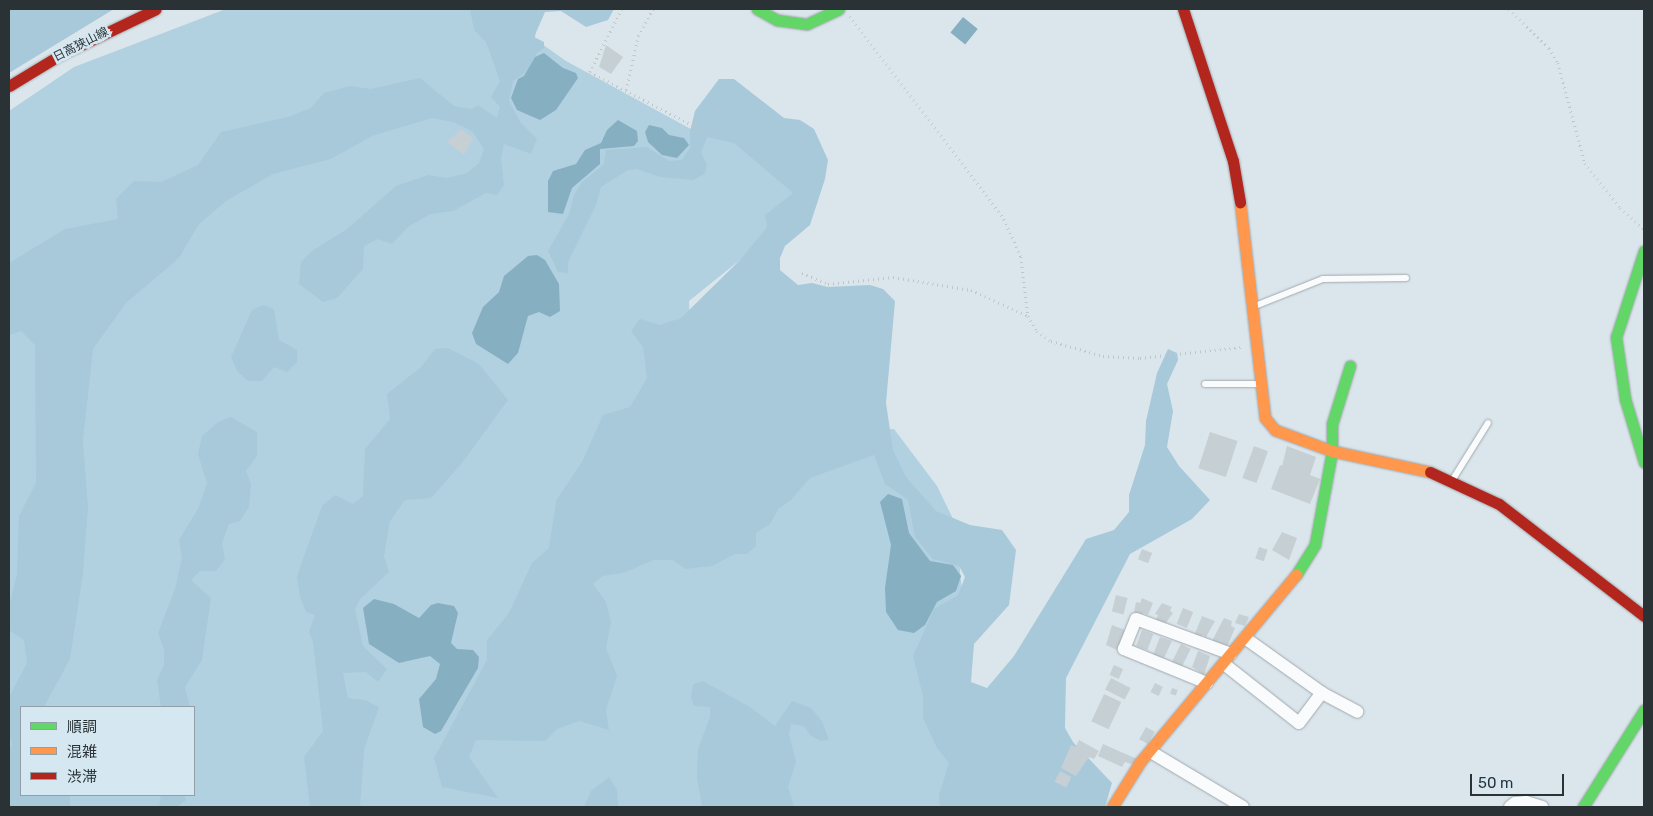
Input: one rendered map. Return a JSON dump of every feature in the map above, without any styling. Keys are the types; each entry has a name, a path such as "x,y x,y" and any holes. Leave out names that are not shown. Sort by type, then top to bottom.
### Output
{"street":[{"name":"日高狭山線","path":"9,86 60,55 156,9"},
{"path":"757,9 777,20 807,24 839,9"},
{"path":"1183,9 1234,161 1254,307 1260,384 1265,418 1275,430 1332,451 1436,473 1452,480 1527,523 1644,616"},
{"path":"1644,251 1616,336 1622,383 1644,462"},
{"path":"1112,807 1151,752 1291,584 1315,544 1332,451 1332,424 1350,366"},
{"path":"1208,683 1124,649 1136,619 1228,659 1299,723 1322,693"},
{"path":"1245,638 1322,693 1356,712"},
{"path":"1583,807 1644,710"},
{"path":"1151,752 1243,807"},
{"path":"1510,807 1515,803 1526,802 1542,807"}],"lane":[{"path":"1254,307 1323,279 1406,278"},
{"path":"1205,384 1260,384"},
{"path":"1452,480 1488,423"}],"path":[{"path":"622,9 590,72 698,128"},
{"path":"626,90 638,36 653,9"},
{"path":"844,9 1004,219 1021,257 1028,316 1038,331 1051,342 1103,356 1140,358 1189,356 1258,345"},
{"path":"1509,9 1549,48 1558,62 1585,163 1620,208 1644,229"},
{"path":"802,273 828,284 893,277 957,287 987,296 1028,316"}],"shaded area":[{"path":"9,9 114,9 9,73"},
{"path":"226,9 531,9 537,16 535,39 566,61 700,134 708,113 797,193 761,243 689,301 695,437 894,429 937,486 956,525 981,807 9,807 9,111 74,67"},
{"path":"470,9 614,9 608,20 586,27 561,11 545,12 534,37 544,42 544,48 537,53 526,72 513,81 509,101 521,123 537,139 531,154 504,144 501,159 504,185 497,195 486,193 453,211 430,214 408,227 392,244 378,239 364,246 363,269 337,298 323,302 299,284 301,262 312,251 347,229 396,186 428,175 447,178 467,173 479,163 484,149 472,131 453,122 432,118 372,136 331,159 273,174 226,201 199,224 179,258 126,303 93,349 83,441 88,507 83,573 70,659 45,706 20,706 20,796 70,796 70,807 9,807 9,750 12,745 9,733 9,697 27,663 24,640 9,630 9,606 17,574 19,516 36,483 35,345 21,331 9,335 9,263 65,229 118,219 116,199 134,181 161,182 198,165 221,132 288,117 311,108 324,93 350,86 371,89 420,78 454,106 472,109 478,105 497,118 500,107 491,97 500,81 486,42 474,30"},
{"path":"963,17 978,29 965,45 950,33"},
{"path":"544,53 563,68 576,73 578,78 556,110 540,120 517,110 511,98 518,79 524,76 535,57"},
{"path":"719,79 734,79 784,118 800,120 814,129 828,160 825,179 810,225 785,246 780,258 780,270 798,285 812,283 828,287 870,285 883,289 895,301 886,403 893,450 906,477 936,511 970,525 1002,530 1016,550 1009,605 974,644 971,682 987,688 1014,656 1086,539 1114,530 1129,512 1129,495 1145,445 1146,421 1157,373 1168,349 1177,353 1178,360 1167,384 1173,411 1167,447 1179,466 1210,500 1192,519 1130,554 1066,678 1065,728 1073,742 1112,783 1105,807 940,807 939,795 949,763 937,748 923,718 923,696 913,656 934,609 958,595 965,577 959,566 933,559 915,537 908,500 885,484 874,455 810,478 791,500 779,508 770,524 756,533 756,546 747,554 735,554 712,566 685,569 673,560 654,560 623,573 603,576 593,584 606,602 611,622 606,648 617,676 606,710 609,730 579,721 557,729 545,741 476,740 469,757 498,798 442,787 434,758 487,660 487,640 509,613 532,563 549,548 556,501 583,460 603,415 630,407 647,378 643,347 631,331 640,319 660,325 681,318 740,260 767,227 765,215 793,193 734,143 707,137 701,153 707,164 705,174 693,180 660,177 637,169 628,170 601,187 596,205 568,262 568,273 558,272 548,251 569,214 574,195 582,182 604,164 606,150 647,147 669,161 682,160 690,148 690,131 695,111"},
{"path":"618,120 637,131 638,141 634,146 600,149 600,164 572,188 563,214 548,212 548,181 553,171 576,164 585,150 601,143 607,130"},
{"path":"649,125 662,128 669,135 684,138 689,145 677,158 662,155 648,142 645,132"},
{"path":"537,255 545,260 559,284 560,311 550,317 539,312 528,316 518,353 508,364 476,344 472,333 483,307 499,292 504,276 528,256"},
{"path":"263,305 274,309 279,340 297,350 297,362 287,372 274,367 262,381 248,381 237,371 231,357 252,310"},
{"path":"448,348 479,364 508,400 462,463 431,498 405,500 390,521 384,556 389,572 361,598 355,609 363,646 387,669 378,682 366,672 343,673 348,698 365,700 379,707 364,750 360,807 310,807 304,757 323,731 313,642 309,632 315,615 306,612 300,597 297,576 322,506 335,495 353,504 363,496 365,449 390,419 387,394 421,367 435,349"},
{"path":"231,417 257,432 257,456 246,471 251,484 249,507 240,521 229,524 222,543 225,559 216,571 200,571 191,580 211,598 202,660 185,687 190,706 161,706 157,680 164,665 164,650 158,633 175,589 182,558 179,540 199,507 207,483 198,454 202,436 218,422"},
{"path":"888,494 902,499 909,533 930,561 953,565 961,576 956,591 937,602 925,625 914,633 898,630 886,612 885,588 891,545 880,502"},
{"path":"374,599 394,604 419,618 431,605 438,603 454,606 458,613 451,643 457,649 473,650 479,657 478,668 441,731 435,734 423,727 419,699 436,679 440,664 430,656 399,663 369,644 363,608"},
{"path":"703,681 750,707 775,726 792,701 811,708 822,721 829,740 821,741 811,736 804,726 791,724 789,734 796,762 788,787 794,807 702,807 697,777 698,749 710,717 710,707 694,706 691,697 693,684"},
{"path":"609,777 617,790 618,807 584,807 591,791"},
{"path":"161,796 184,796 186,800 177,807 159,807"}],"building":[{"path":"606,45 623,57 611,74 599,67"},
{"path":"461,129 473,138 464,155 447,142"},
{"path":"1210,432 1238,441 1226,477 1198,468"},
{"path":"1254,446 1268,451 1256,483 1242,478"},
{"path":"1287,446 1316,457 1310,475 1320,479 1310,504 1271,489 1280,465 1282,466"},
{"path":"1282,532 1297,538 1289,560 1272,550"},
{"path":"1259,547 1268,550 1264,561 1255,558"},
{"path":"1142,549 1152,553 1148,563 1138,559"},
{"path":"1116,595 1128,598 1124,614 1112,611"},
{"path":"1142,598 1153,603 1148,615 1143,613 1142,616 1134,613 1136,602 1140,603"},
{"path":"1162,603 1172,607 1170,611 1173,613 1165,624 1156,620 1158,615 1155,614"},
{"path":"1183,608 1193,612 1187,628 1177,624"},
{"path":"1239,614 1249,617 1245,626 1235,623"},
{"path":"1202,616 1215,621 1206,637 1202,635 1201,638 1194,636"},
{"path":"1224,618 1232,621 1231,626 1235,628 1227,647 1212,641"},
{"path":"1112,625 1125,630 1117,650 1106,645"},
{"path":"1142,630 1153,634 1147,650 1136,646"},
{"path":"1160,637 1172,641 1164,658 1153,655"},
{"path":"1181,644 1191,649 1181,668 1171,663"},
{"path":"1198,651 1210,656 1204,675 1192,667"},
{"path":"1114,665 1123,669 1119,679 1110,675"},
{"path":"1111,678 1131,688 1125,700 1105,690"},
{"path":"1155,683 1163,687 1158,696 1150,692"},
{"path":"1172,688 1178,690 1176,696 1170,694"},
{"path":"1104,694 1121,702 1109,729 1091,721"},
{"path":"1146,727 1155,732 1148,744 1139,739"},
{"path":"1079,740 1099,751 1094,759 1089,757 1076,776 1061,768 1071,745 1076,747"},
{"path":"1103,744 1137,759 1134,765 1125,762 1122,767 1098,756"},
{"path":"1060,771 1072,777 1066,788 1055,782"}],"traffic: fast":[{"path":"757,9 777,20 807,24 839,9"},
{"path":"1644,251 1616,337 1625,399 1644,462"},
{"path":"1296,575 1315,544 1332,451 1332,424 1350,366"},
{"path":"1583,807 1644,710"}],"traffic: slow":[{"path":"1240,202 1265,418 1275,430 1332,451 1430,472"},
{"path":"1112,807 1140,762 1296,575"}],"traffic: jam":[{"path":"9,86 60,55 156,9"},
{"path":"1183,9 1233,161 1240,202"},
{"path":"1430,472 1499,504 1644,616"}]}
